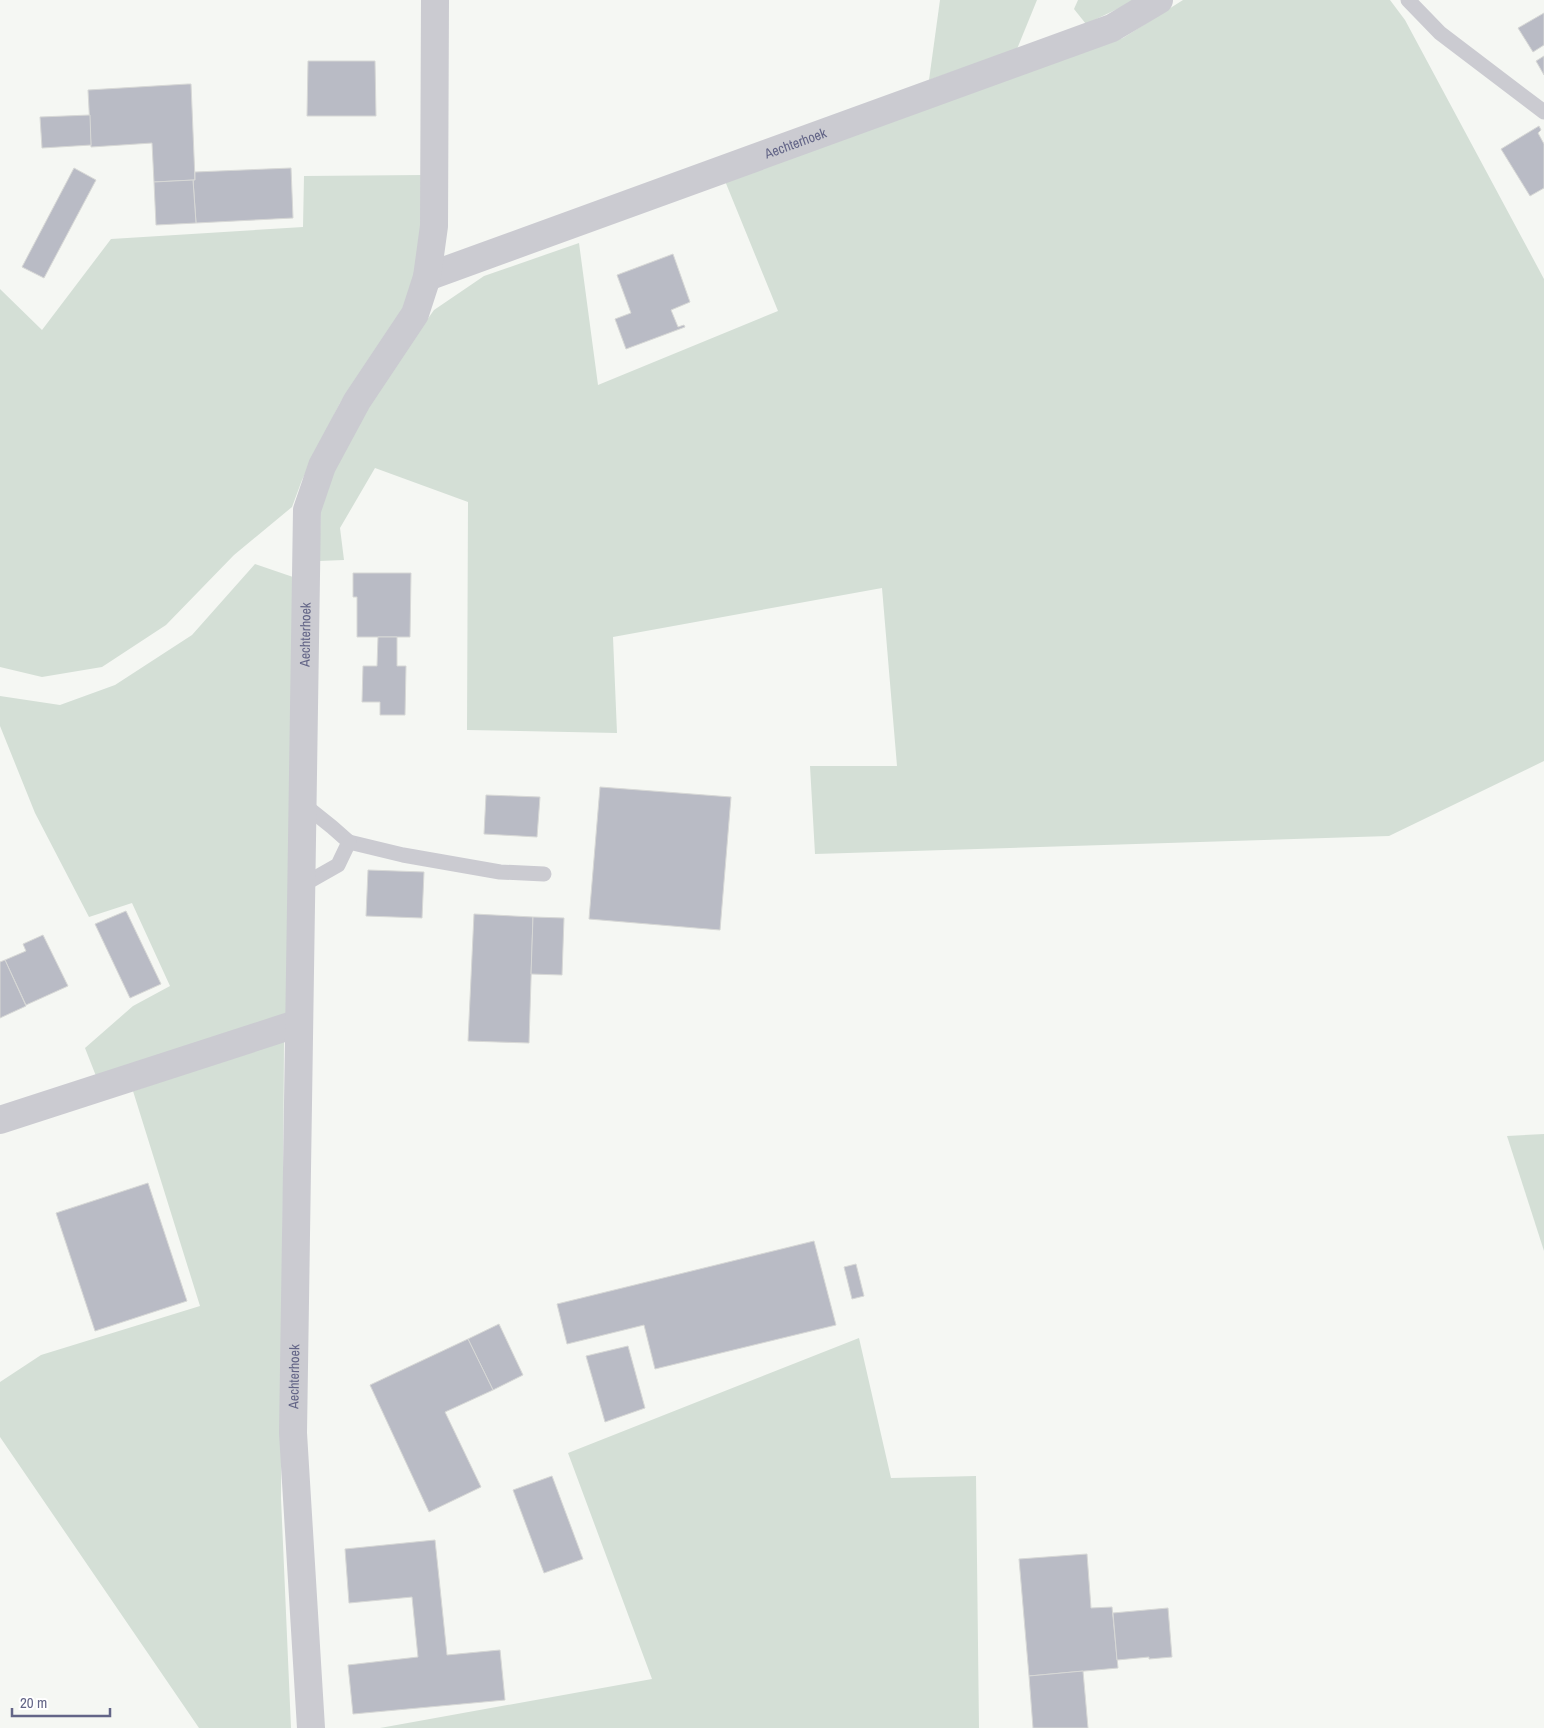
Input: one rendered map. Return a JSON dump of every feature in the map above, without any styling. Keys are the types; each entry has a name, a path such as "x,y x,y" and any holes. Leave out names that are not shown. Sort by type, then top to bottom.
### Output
{"street":[{"name":"Aechterhoek","path":"311,1728 293,1433 307,510 322,466 357,402 415,314 427,277 434,226 435,0"},
{"name":"Aechterhoek","path":"427,277 1112,28 1159,0"},
{"path":"0,1120 299,1023"}],"lane":[{"path":"1408,0 1440,34 1544,112"},
{"path":"302,803 349,842 403,855 500,872 544,874"},
{"path":"301,886 338,865 349,842"}],"shaded area":[{"path":"940,0 1037,0 1017,49 929,80"},
{"path":"1078,0 1136,0 1086,24 1074,9"},
{"path":"1183,0 1390,0 1405,20 1544,279 1544,761 1389,836 815,854 810,766 897,766 882,588 613,637 617,733 467,730 468,502 375,468 340,528 344,560 319,561 321,507 333,470 365,407 434,310 484,276 579,243 598,385 778,311 725,181 1123,38"},
{"path":"423,175 420,236 415,279 404,311 340,403 302,480 292,507 234,555 166,625 102,667 42,677 0,667 0,289 42,330 111,239 303,227 304,176"},
{"path":"255,564 293,577 288,1015 96,1076 85,1048 133,1006 170,986 132,903 89,917 35,813 0,726 0,696 60,705 115,685 192,635"},
{"path":"284,1041 281,1498 291,1728 199,1728 0,1437 0,1382 41,1355 200,1306 133,1091"},
{"path":"1544,1134 1544,1251 1507,1136"},
{"path":"859,1338 891,1478 976,1476 979,1728 380,1728 652,1679 568,1453"}],"building":[{"path":"1544,13 1544,45 1533,52 1518,28"},
{"path":"1544,56 1544,75 1536,61"},
{"path":"308,61 375,61 376,116 307,116"},
{"path":"191,84 195,180 154,182 152,143 91,147 88,90"},
{"path":"90,115 91,145 42,148 40,117"},
{"path":"1539,126 1541,130 1538,133 1544,144 1544,188 1530,196 1501,149"},
{"path":"74,168 96,180 44,278 22,267"},
{"path":"291,168 293,218 196,223 193,180 195,180 195,172"},
{"path":"193,180 196,223 156,225 154,182"},
{"path":"673,254 690,302 671,310 678,327 684,325 685,327 626,349 615,319 631,313 617,275"},
{"path":"353,573 411,573 410,637 357,637 357,597 353,597"},
{"path":"378,637 397,637 397,666 406,666 405,715 380,715 380,702 362,702 363,666 377,666"},
{"path":"600,787 731,797 720,930 589,919"},
{"path":"486,795 540,797 537,837 484,834"},
{"path":"368,870 424,872 422,918 366,916"},
{"path":"126,911 161,984 130,998 95,924"},
{"path":"474,914 533,917 529,1043 468,1041"},
{"path":"533,917 564,918 562,975 531,974"},
{"path":"43,935 68,986 26,1005 5,960 26,951 23,944"},
{"path":"5,960 26,1006 0,1018 0,962"},
{"path":"148,1183 187,1301 95,1331 56,1213"},
{"path":"814,1241 836,1325 655,1369 644,1325 567,1344 557,1304"},
{"path":"856,1264 864,1296 852,1299 844,1267"},
{"path":"499,1324 523,1375 493,1390 468,1339"},
{"path":"468,1339 493,1390 445,1412 481,1487 429,1512 370,1385"},
{"path":"628,1346 645,1408 605,1422 586,1356"},
{"path":"552,1476 583,1559 544,1573 513,1490"},
{"path":"435,1540 447,1655 500,1650 505,1700 353,1714 348,1665 418,1657 412,1597 349,1603 345,1549"},
{"path":"1087,1554 1091,1608 1112,1607 1118,1668 1029,1676 1019,1559"},
{"path":"1168,1608 1172,1657 1117,1660 1113,1613"},
{"path":"1083,1671 1088,1728 1033,1728 1029,1676"}]}
